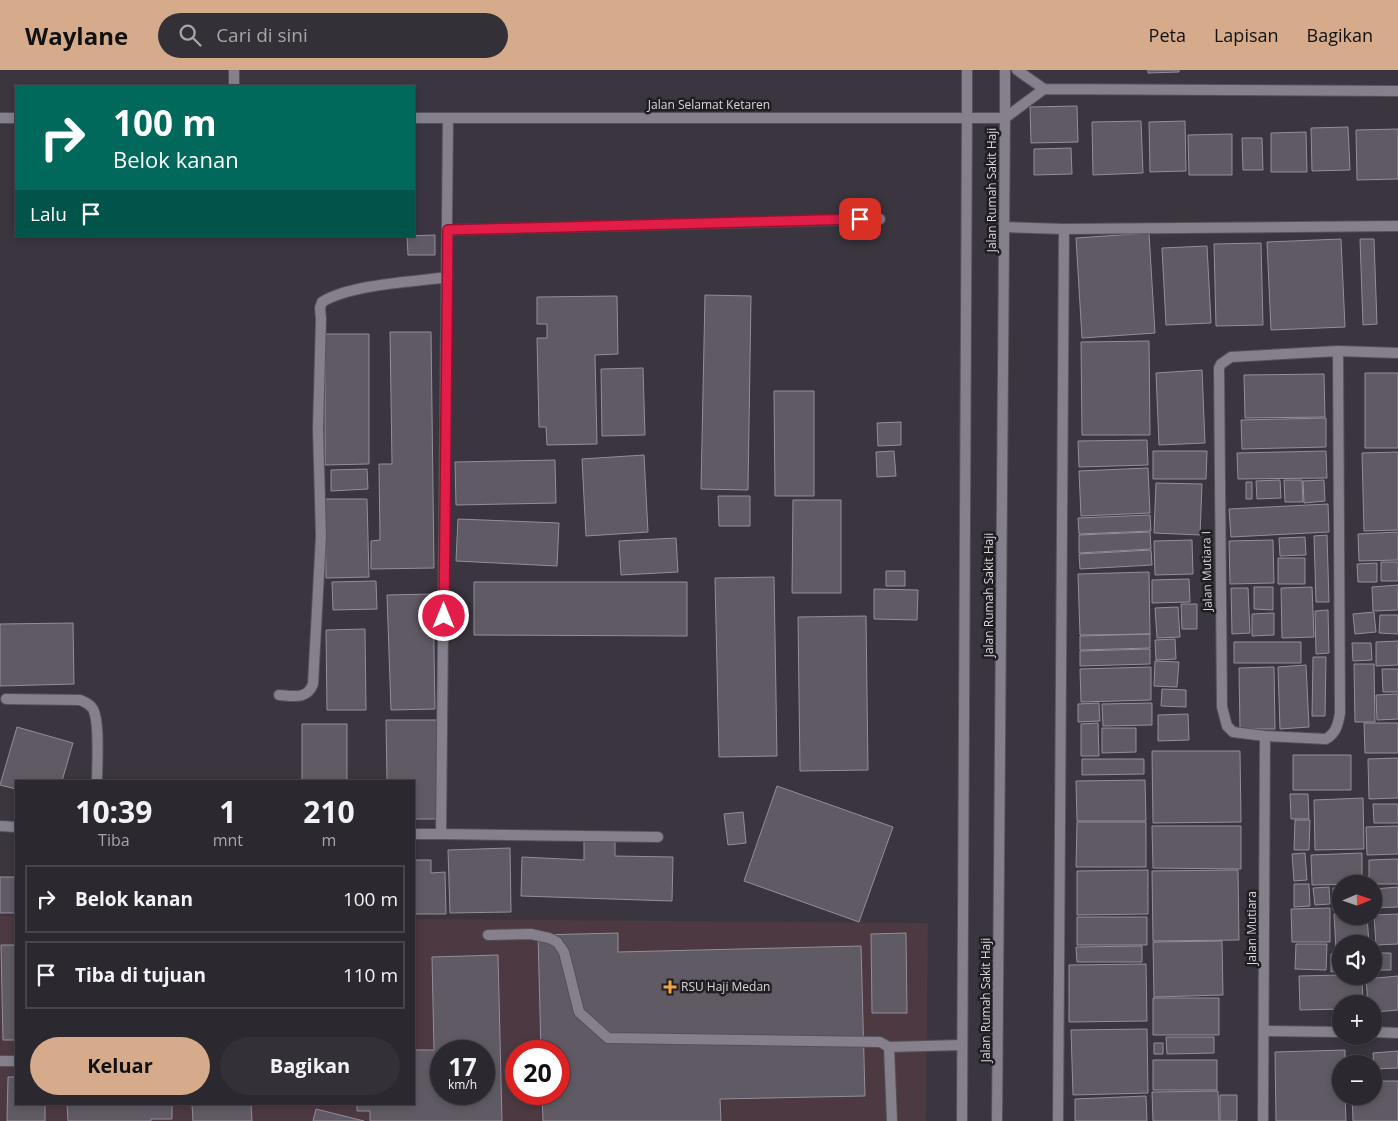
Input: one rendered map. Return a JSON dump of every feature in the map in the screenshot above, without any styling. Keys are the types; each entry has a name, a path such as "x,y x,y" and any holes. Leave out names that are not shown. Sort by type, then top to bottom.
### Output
{"street":[{"path":"234,70 234,85"},
{"name":"Jalan Rumah Sakit Haji","path":"962,1121 967,70"},
{"name":"Jalan Rumah Sakit Haji","path":"997,1121 1005,70"},
{"path":"1017,70 1044,89 1398,91"},
{"path":"1005,118 1044,89"},
{"path":"0,118 15,118"},
{"name":"Jalan Selamat Ketaren","path":"415,118 1005,118"},
{"path":"441,834 448,278 448,118"},
{"path":"448,230 880,218"},
{"path":"1004,227 1064,229 1398,226"},
{"path":"1058,1121 1064,229"},
{"path":"279,695 303,696 310,691 313,684 320,536 318,429 320,308 322,302 343,293 368,288 448,278"},
{"path":"1266,736 1326,739 1332,735 1338,722 1340,713 1338,351 1398,353"},
{"name":"Jalan Mutiara I","path":"1266,736 1232,732 1226,726 1222,707 1218,374 1221,364 1231,357 1338,351"},
{"path":"6,699 80,700 88,703 92,708 96,721 97,780"},
{"name":"Jalan Mutiara","path":"1263,1121 1266,736"},
{"path":"0,826 15,827"},
{"path":"415,834 658,837"},
{"path":"488,935 531,934 549,938 556,942 564,952 579,1012 608,1038 880,1042 889,1047 962,1044"},
{"path":"1264,1031 1332,1032"},
{"path":"1382,1032 1398,1033"},
{"path":"889,1047 892,1121"},
{"path":"0,1061 15,1061"}],"shaded area":[{"name":"RSU Haji Medan","path":"0,916 15,916 15,1105 415,1105 415,919 928,923 926,1121 0,1121"}],"building":[{"path":"1148,70 1179,70 1179,72 1148,73"},
{"path":"1077,106 1078,142 1031,143 1030,107"},
{"path":"1141,121 1143,173 1093,175 1092,122"},
{"path":"1185,121 1186,171 1150,172 1149,122"},
{"path":"1348,127 1350,170 1312,171 1311,128"},
{"path":"1398,129 1398,179 1357,180 1356,130"},
{"path":"1306,132 1307,172 1271,172 1271,133"},
{"path":"1232,134 1232,175 1189,175 1188,135"},
{"path":"1242,138 1262,138 1263,170 1243,170"},
{"path":"1071,148 1072,174 1034,175 1034,149"},
{"path":"1149,233 1155,333 1082,338 1076,238"},
{"path":"435,235 435,255 408,255 407,237"},
{"path":"1341,239 1345,327 1271,330 1267,242"},
{"path":"1360,239 1374,239 1377,324 1363,325"},
{"path":"1261,243 1263,325 1216,326 1214,244"},
{"path":"1207,246 1211,323 1166,325 1162,248"},
{"path":"705,295 751,296 748,490 701,489"},
{"path":"617,296 618,354 595,355 597,444 547,445 546,427 539,427 537,338 547,338 547,324 537,324 537,297"},
{"path":"390,332 431,332 434,568 371,569 371,541 380,540 379,464 392,464"},
{"path":"325,334 369,334 369,464 325,465"},
{"path":"1149,341 1150,435 1082,435 1081,342"},
{"path":"643,368 645,435 602,436 601,369"},
{"path":"1202,370 1205,443 1159,445 1156,373"},
{"path":"1365,373 1398,373 1398,448 1365,448"},
{"path":"1324,374 1325,417 1245,418 1244,375"},
{"path":"774,391 814,391 814,496 775,496"},
{"path":"1326,418 1326,447 1242,449 1241,420"},
{"path":"901,422 901,445 878,446 877,423"},
{"path":"1147,440 1148,465 1079,467 1078,441"},
{"path":"894,451 896,476 877,477 876,452"},
{"path":"1153,451 1207,451 1206,479 1153,479"},
{"path":"1326,451 1327,478 1238,479 1237,453"},
{"path":"1398,452 1398,530 1364,531 1362,453"},
{"path":"644,455 648,532 586,536 582,459"},
{"path":"555,460 556,503 456,505 455,462"},
{"path":"1148,468 1150,513 1081,516 1079,471"},
{"path":"367,469 368,489 331,491 331,470"},
{"path":"1280,480 1281,498 1257,499 1256,481"},
{"path":"1284,480 1302,480 1303,502 1285,502"},
{"path":"1324,480 1325,501 1304,503 1303,481"},
{"path":"1246,482 1252,482 1252,499 1246,499"},
{"path":"1156,483 1202,484 1200,535 1154,533"},
{"path":"718,496 750,496 750,526 719,526"},
{"path":"325,499 367,499 369,577 326,578"},
{"path":"793,500 841,500 841,593 792,593"},
{"path":"1328,504 1329,532 1231,537 1229,509"},
{"path":"1150,515 1151,531 1079,534 1078,518"},
{"path":"458,519 559,523 557,566 456,561"},
{"path":"1150,532 1151,549 1079,553 1079,535"},
{"path":"1398,532 1398,560 1359,561 1358,534"},
{"path":"1327,535 1329,602 1316,602 1314,536"},
{"path":"1305,537 1306,555 1280,556 1279,538"},
{"path":"676,538 678,572 621,575 619,541"},
{"path":"1192,540 1193,574 1155,575 1154,541"},
{"path":"1273,540 1274,583 1230,584 1229,541"},
{"path":"1151,550 1152,565 1080,569 1079,554"},
{"path":"1278,558 1305,558 1305,584 1278,584"},
{"path":"1381,562 1398,562 1398,581 1381,581"},
{"path":"1377,563 1377,582 1358,582 1357,564"},
{"path":"886,571 905,571 905,586 886,586"},
{"path":"1149,572 1150,634 1080,635 1078,574"},
{"path":"774,577 777,756 719,757 715,578"},
{"path":"1189,579 1190,602 1152,603 1152,580"},
{"path":"376,581 377,609 333,610 332,582"},
{"path":"474,582 687,582 687,636 474,635"},
{"path":"1398,585 1398,610 1373,611 1372,587"},
{"path":"1254,587 1273,587 1273,610 1254,609"},
{"path":"1312,587 1314,637 1282,638 1281,588"},
{"path":"1231,588 1248,588 1250,633 1232,634"},
{"path":"874,589 918,590 917,620 874,619"},
{"path":"433,594 435,709 391,710 387,595"},
{"path":"1181,604 1197,604 1197,629 1182,629"},
{"path":"1178,607 1180,637 1157,638 1155,608"},
{"path":"1328,610 1329,653 1316,654 1315,611"},
{"path":"1374,612 1376,632 1355,634 1353,614"},
{"path":"1274,613 1274,635 1252,636 1252,614"},
{"path":"1380,615 1398,615 1398,634 1379,633"},
{"path":"866,616 868,770 800,771 798,617"},
{"path":"73,623 74,684 0,686 0,624"},
{"path":"365,629 366,710 327,710 326,630"},
{"path":"1150,634 1150,648 1080,650 1080,636"},
{"path":"1175,639 1176,659 1156,660 1155,640"},
{"path":"1398,641 1398,665 1376,666 1376,642"},
{"path":"1234,642 1301,642 1301,663 1234,663"},
{"path":"1352,643 1371,643 1372,660 1353,661"},
{"path":"1150,649 1150,664 1080,666 1080,651"},
{"path":"1313,657 1326,657 1325,716 1312,716"},
{"path":"1155,661 1179,662 1177,687 1154,686"},
{"path":"1354,664 1374,664 1375,722 1355,722"},
{"path":"1306,665 1309,727 1280,729 1278,667"},
{"path":"1151,667 1151,700 1081,702 1080,669"},
{"path":"1274,667 1275,729 1240,729 1239,668"},
{"path":"1382,669 1398,669 1398,692 1383,692"},
{"path":"1162,689 1186,690 1186,707 1161,706"},
{"path":"1398,694 1398,719 1377,720 1376,695"},
{"path":"1099,703 1100,721 1078,722 1078,704"},
{"path":"1152,703 1152,725 1103,726 1102,704"},
{"path":"1188,714 1189,740 1158,741 1158,715"},
{"path":"386,720 439,720 439,819 415,819 415,780 387,780"},
{"path":"1098,723 1099,756 1081,756 1081,724"},
{"path":"1364,723 1398,723 1398,753 1365,753"},
{"path":"302,724 347,724 347,780 302,780"},
{"path":"17,727 73,743 62,780 15,780 15,789 0,785"},
{"path":"1102,728 1136,728 1136,752 1102,753"},
{"path":"1152,751 1240,751 1241,822 1153,823"},
{"path":"1293,755 1351,755 1351,790 1293,790"},
{"path":"1398,758 1398,798 1369,799 1368,759"},
{"path":"1082,759 1144,759 1144,774 1082,775"},
{"path":"1145,780 1146,821 1077,821 1076,781"},
{"path":"777,786 893,827 859,922 744,881"},
{"path":"1290,794 1308,794 1309,819 1291,819"},
{"path":"1363,798 1364,849 1315,850 1314,800"},
{"path":"1373,804 1398,804 1398,823 1374,823"},
{"path":"743,812 746,843 728,845 724,814"},
{"path":"1295,820 1310,820 1309,850 1294,850"},
{"path":"1077,822 1146,822 1146,867 1076,867"},
{"path":"1152,826 1241,826 1241,869 1153,868"},
{"path":"1398,826 1398,854 1367,855 1366,827"},
{"path":"584,840 615,841 615,856 673,857 672,901 521,896 522,857 584,860"},
{"path":"510,848 511,912 450,913 448,850"},
{"path":"1305,853 1307,880 1294,881 1292,854"},
{"path":"1362,853 1362,875 1332,875 1332,885 1312,885 1311,855"},
{"path":"1398,859 1398,884 1382,884 1382,875 1369,875 1369,860"},
{"path":"415,860 431,860 431,873 445,872 446,914 415,914"},
{"path":"1148,870 1148,914 1077,915 1077,871"},
{"path":"1238,870 1239,940 1153,941 1152,871"},
{"path":"0,877 15,877 15,913 0,913"},
{"path":"1294,884 1309,884 1310,906 1294,907"},
{"path":"1329,887 1330,904 1315,905 1313,888"},
{"path":"1398,887 1398,907 1382,908 1382,888"},
{"path":"1330,908 1330,942 1292,942 1291,909"},
{"path":"1398,914 1398,944 1382,945 1382,935 1375,935 1375,925 1382,925 1382,915"},
{"path":"1077,917 1147,917 1147,945 1077,945"},
{"path":"1335,925 1368,925 1368,935 1335,935"},
{"path":"618,933 618,952 861,946 865,1096 720,1099 721,1121 543,1121 542,1105 570,1105 570,1040 541,1040 538,935"},
{"path":"906,933 907,1013 872,1013 871,934"},
{"path":"1222,941 1223,995 1154,997 1153,942"},
{"path":"1296,944 1327,944 1326,970 1295,969"},
{"path":"1,945 15,945 15,1040 3,1040"},
{"path":"1142,946 1142,962 1077,962 1076,947"},
{"path":"1382,953 1391,953 1391,970 1382,970"},
{"path":"1331,954 1332,954 1332,972"},
{"path":"498,955 502,1121 370,1121 370,1111 357,1111 357,1105 415,1105 415,1050 430,1050 430,1105 495,1105 495,1040 434,1040 432,957"},
{"path":"1146,964 1147,1021 1069,1022 1069,965"},
{"path":"1332,975 1332,985 1362,985 1363,995 1332,995 1332,1009 1300,1010 1299,976"},
{"path":"1398,976 1398,1010 1382,1011 1382,995 1367,995 1366,985 1382,985 1382,978"},
{"path":"1153,998 1219,998 1219,1035 1153,1035"},
{"path":"1147,1029 1148,1093 1073,1095 1071,1030"},
{"path":"1166,1037 1214,1037 1214,1053 1167,1054"},
{"path":"1154,1043 1163,1043 1163,1054 1154,1054"},
{"path":"1345,1050 1345,1055 1332,1055 1332,1105 1345,1105 1346,1121 1276,1121 1275,1052"},
{"path":"1398,1051 1398,1068 1382,1069 1382,1055 1373,1055 1373,1053"},
{"path":"1153,1060 1217,1060 1217,1090 1153,1090"},
{"path":"8,1077 15,1077 15,1105 45,1105 45,1121 7,1121"},
{"path":"1382,1081 1398,1081 1398,1121 1353,1121 1352,1105 1382,1105"},
{"path":"1218,1091 1219,1121 1153,1121 1152,1092"},
{"path":"1220,1095 1237,1095 1237,1121 1220,1121"},
{"path":"1146,1096 1147,1121 1075,1121 1075,1099"},
{"path":"67,1105 172,1105 172,1119 151,1119 151,1121 68,1121"},
{"path":"192,1105 251,1105 252,1121 193,1121"},
{"path":"316,1109 364,1121 313,1121"}],"place":[{"name":"RSU Haji Medan","path":"670,987"}],"route":[{"path":"444,616 448,230 860,219"}]}
